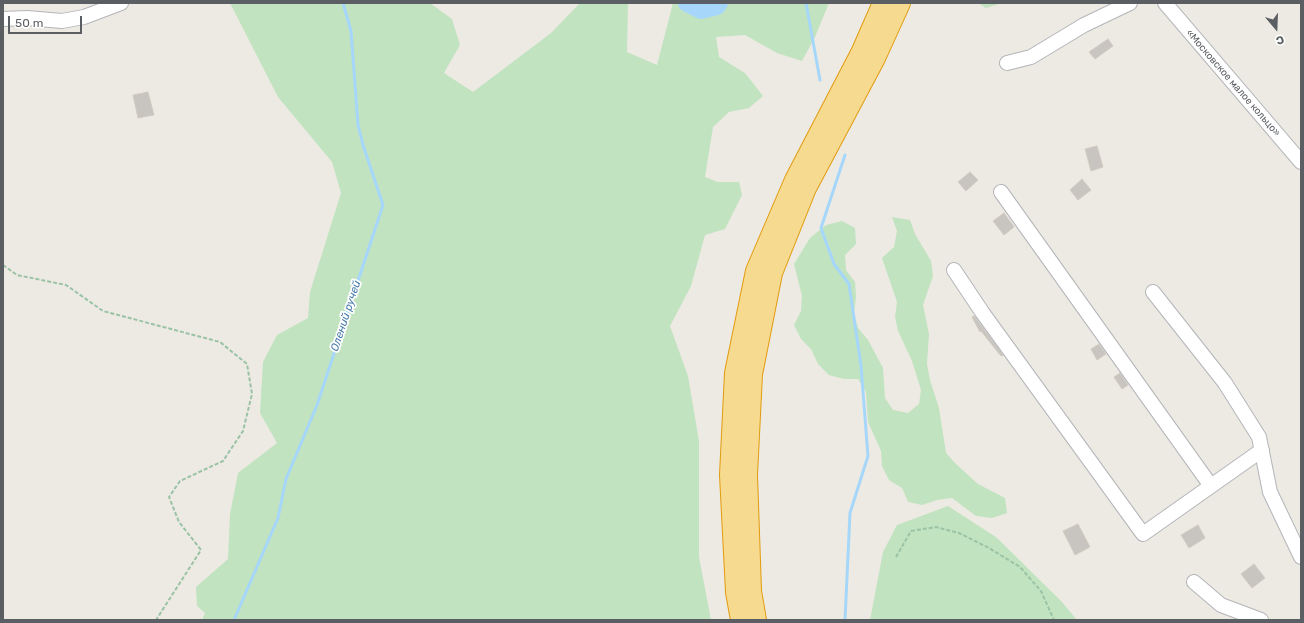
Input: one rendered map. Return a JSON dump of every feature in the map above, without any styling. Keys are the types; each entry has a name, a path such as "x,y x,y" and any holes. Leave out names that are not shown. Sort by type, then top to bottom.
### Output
{"highway":[{"path":"741,620 736,592 730,475 735,373 756,271 795,180 862,51 883,3"},
{"path":"756,620 751,591 747,475 752,374 772,273 806,188 875,58 900,3"}],"street":[{"path":"3,19 27,18 62,21 84,17 121,3"},
{"path":"1007,63 1031,57 1084,24 1130,3"},
{"name":"«Московское малое кольцо»","path":"1165,3 1301,162"},
{"path":"1001,192 1211,486"},
{"path":"954,270 1143,534 1262,450"},
{"path":"1153,292 1225,382 1258,437 1270,492 1301,557"},
{"path":"1194,582 1221,604 1260,620"}],"path":[{"path":"3,265 17,276 66,285 103,311 220,342 247,364 252,394 243,431 223,461 180,481 169,497 179,522 201,550 156,620"},
{"path":"896,557 912,532 936,527 958,533 989,548 1020,567 1041,591 1054,620"}],"green space":[{"path":"230,3 430,3 452,19 460,45 444,73 473,92 551,33 580,3 628,3 627,52 657,65 673,3 829,3 815,37 802,61 777,53 745,35 716,37 719,57 745,73 763,96 749,108 729,112 713,127 705,177 718,182 739,182 742,195 725,229 705,235 691,286 670,326 688,376 699,441 699,557 711,620 202,620 205,613 197,606 196,587 228,559 230,514 238,473 277,443 260,413 263,362 277,335 308,318 310,292 341,193 332,162 278,97"},
{"path":"978,3 1002,3 986,8"},
{"path":"892,217 910,220 915,234 931,261 933,276 923,305 929,334 927,364 930,380 939,408 946,453 978,484 1005,498 1007,513 992,518 976,516 952,498 937,500 922,505 908,502 902,488 889,480 882,466 881,451 868,422 866,392 858,379 844,379 829,375 818,364 811,349 801,339 794,325 801,311 802,296 794,264 810,238 826,225 842,221 855,228 856,244 845,255 846,270 855,282 856,297 854,313 858,328 868,340 883,368 885,398 893,410 908,413 919,404 921,390 912,361 898,331 895,317 897,302 882,258 894,247 897,231"},
{"path":"948,506 996,537 1061,601 1077,620 870,620 883,552 897,525"}],"building":[{"path":"1108,39 1113,46 1095,59 1089,52"},
{"path":"148,92 154,115 138,118 133,95"},
{"path":"1097,146 1103,167 1091,171 1085,149"},
{"path":"970,172 978,180 966,191 958,182"},
{"path":"1082,179 1091,190 1078,200 1070,190"},
{"path":"1004,213 1014,227 1004,235 993,221"},
{"path":"974,316 1003,355 1001,356 981,331 980,332 972,317"},
{"path":"1099,344 1106,354 1097,360 1091,349"},
{"path":"1120,373 1128,385 1122,389 1114,377"},
{"path":"1078,524 1090,547 1075,555 1063,531"},
{"path":"1198,525 1205,538 1189,548 1181,535"},
{"path":"1254,564 1265,578 1252,588 1241,574"}],"waterway":[{"name":"Олений ручей","path":"234,620 278,518 286,479 317,405 383,205 358,125 351,31 343,3"},
{"path":"687,3 701,10 717,6 719,3"},
{"path":"806,3 820,80"},
{"path":"845,155 821,228 834,264 849,284 861,366 868,456 850,513 845,620"}]}
